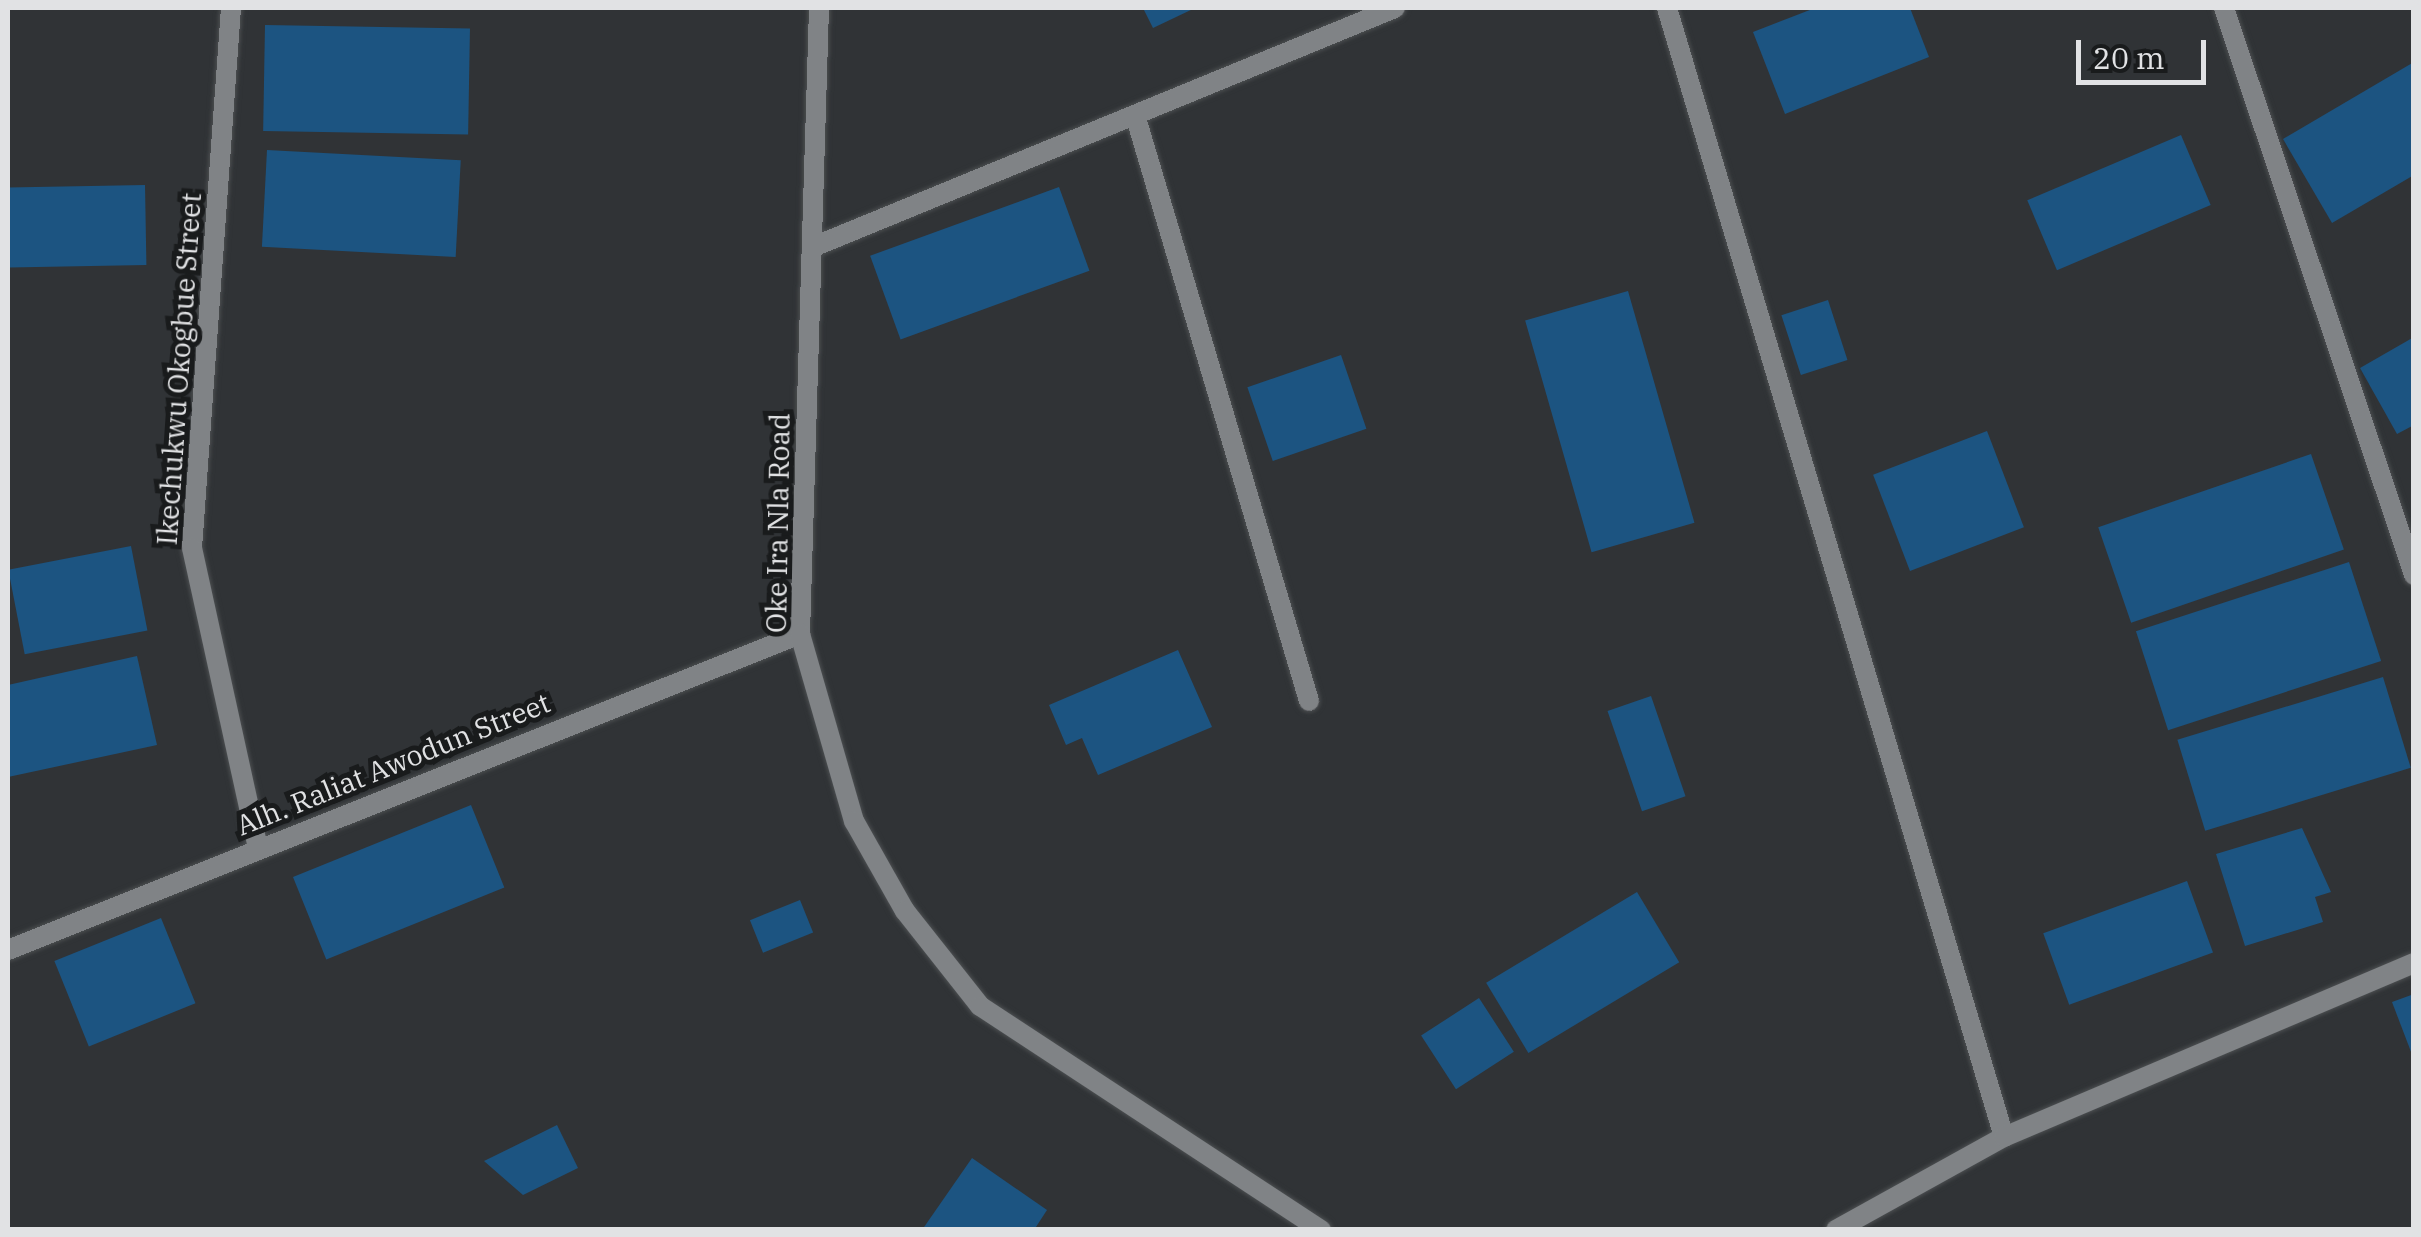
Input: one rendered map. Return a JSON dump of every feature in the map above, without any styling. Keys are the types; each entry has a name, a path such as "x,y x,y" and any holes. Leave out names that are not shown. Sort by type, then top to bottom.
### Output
{"street":[{"name":"Ikechukwu Okogbue Street","path":"231,8 192,548 258,846"},
{"name":"Oke Ira Nla Road","path":"819,8 800,634 854,821 905,911 980,1006 1321,1230"},
{"path":"813,246 1136,118 1395,8"},
{"path":"1667,8 2004,1138"},
{"path":"2224,8 2414,576"},
{"path":"1136,118 1309,702"},
{"name":"Alh. Raliat Awodun Street","path":"8,950 258,846 800,634"},
{"path":"1836,1230 2004,1138 2414,963"}],"building":[{"path":"1143,8 1195,8 1153,28"},
{"path":"1815,8 1910,8 1929,57 1785,114 1753,32"},
{"path":"265,25 470,29 468,135 263,131"},
{"path":"2414,62 2414,175 2332,223 2283,139"},
{"path":"2181,135 2211,205 2057,270 2027,200"},
{"path":"267,150 461,160 456,257 262,247"},
{"path":"145,185 146,265 9,267 8,187"},
{"path":"1059,187 1089,271 901,339 870,256"},
{"path":"1628,291 1694,523 1592,552 1525,320"},
{"path":"1828,300 1847,360 1801,375 1781,315"},
{"path":"2414,337 2414,425 2397,434 2360,368"},
{"path":"1341,355 1366,429 1273,461 1247,387"},
{"path":"1987,431 2024,527 1910,571 1873,475"},
{"path":"2311,454 2344,549 2131,623 2098,527"},
{"path":"131,546 147,630 25,654 8,570"},
{"path":"2349,562 2381,661 2168,730 2136,631"},
{"path":"1178,650 1212,727 1098,775 1082,738 1066,745 1049,705"},
{"path":"137,656 157,745 8,777 8,685"},
{"path":"2383,677 2411,768 2205,831 2177,740"},
{"path":"1651,696 1686,796 1642,811 1608,711"},
{"path":"471,805 504,888 326,959 293,877"},
{"path":"2302,828 2331,892 2315,897 2323,922 2245,946 2216,854"},
{"path":"2187,881 2213,952 2069,1005 2043,933"},
{"path":"1637,892 1679,962 1528,1053 1486,983"},
{"path":"800,900 813,932 763,953 750,920"},
{"path":"161,918 195,1003 89,1046 54,961"},
{"path":"2414,994 2414,1057 2413,1057 2392,1002"},
{"path":"1479,998 1514,1052 1456,1089 1421,1036"},
{"path":"557,1125 578,1168 523,1195 484,1161"},
{"path":"972,1158 1047,1210 1034,1230 922,1230"}]}
